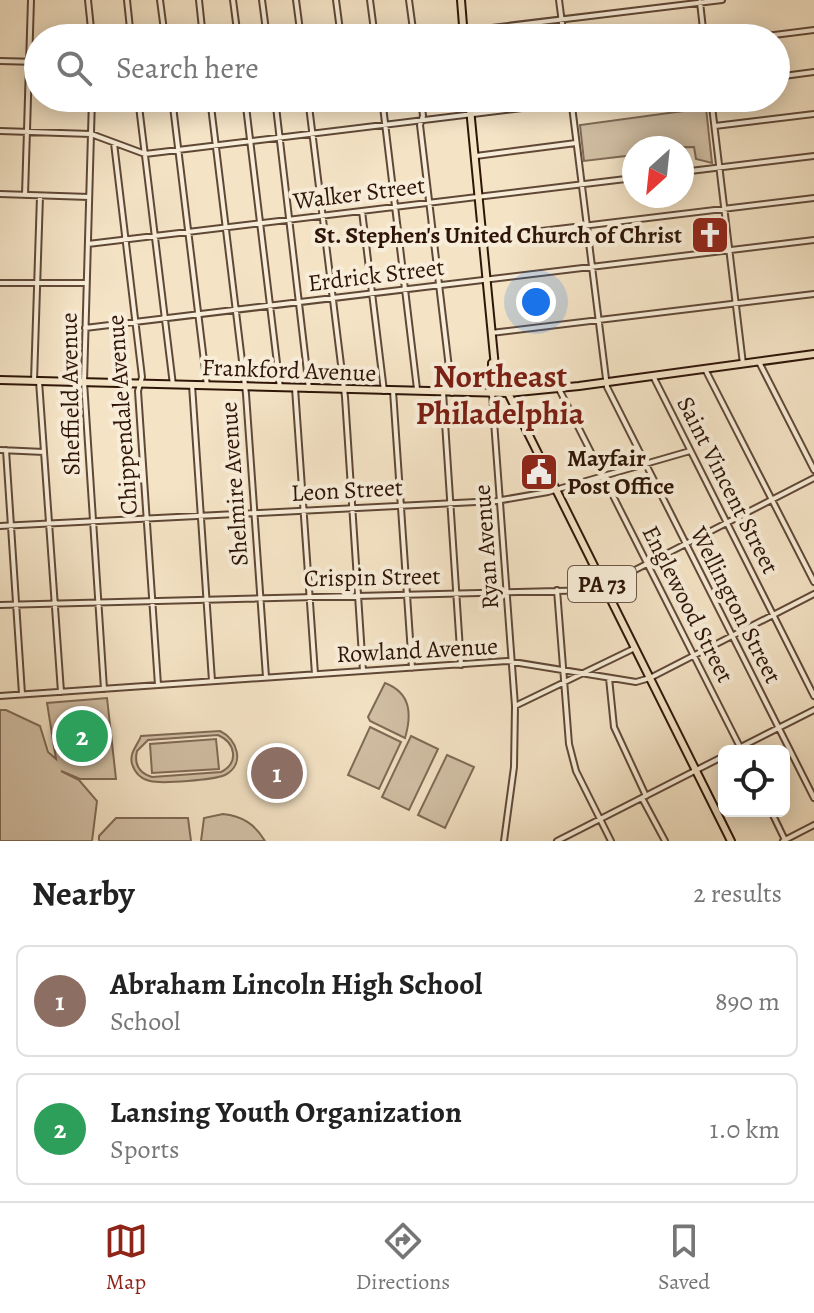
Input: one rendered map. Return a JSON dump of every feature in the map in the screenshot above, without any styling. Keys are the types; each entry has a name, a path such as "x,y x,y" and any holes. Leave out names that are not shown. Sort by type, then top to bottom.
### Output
{"main road":[{"path":"461,0 463,24"},
{"name":"PA 73","path":"470,112 493,359 507,393 731,841"},
{"name":"Frankford Avenue","path":"0,380 492,394 606,383 814,355"},
{"path":"492,394 490,373 493,359"}],"street":[{"path":"31,0 31,24"},
{"path":"88,0 91,24"},
{"path":"127,0 130,24"},
{"path":"160,0 163,24"},
{"path":"199,0 202,24"},
{"path":"233,0 236,24"},
{"path":"262,0 265,24"},
{"path":"296,0 299,24"},
{"path":"336,0 339,24"},
{"path":"370,0 373,24"},
{"path":"409,0 411,24"},
{"path":"559,0 562,24"},
{"path":"531,24 722,0"},
{"path":"700,1 702,24"},
{"path":"790,33 814,30"},
{"path":"0,61 24,62"},
{"path":"790,75 814,72"},
{"path":"25,195 28,112"},
{"name":"Sheffield Avenue","path":"92,112 84,382 104,689"},
{"path":"140,112 173,385"},
{"path":"174,112 207,386"},
{"name":"Shelmire Avenue","path":"212,112 246,387 266,678"},
{"path":"247,112 280,388"},
{"path":"276,112 309,389"},
{"path":"310,112 344,390 363,671"},
{"path":"384,112 417,391"},
{"path":"422,112 420,125 452,393"},
{"path":"0,131 91,134 145,154 490,112"},
{"name":"Wellington Street","path":"572,112 606,383 814,798"},
{"path":"713,112 743,364"},
{"path":"715,126 814,114"},
{"name":"Chippendale Avenue","path":"114,143 142,377 138,391 158,685"},
{"path":"474,156 576,143"},
{"path":"694,170 814,156"},
{"name":"Walker Street","path":"88,244 622,180"},
{"path":"0,194 89,197"},
{"path":"40,196 37,381 61,692"},
{"path":"481,239 814,198"},
{"path":"362,211 384,391"},
{"name":"Erdrick Street","path":"85,328 814,240"},
{"path":"0,283 87,283"},
{"path":"490,333 814,294"},
{"path":"759,362 814,470"},
{"path":"705,369 814,582"},
{"name":"Saint Vincent Street","path":"653,376 814,696"},
{"path":"192,385 212,681"},
{"path":"295,388 315,674"},
{"name":"Englewood Street","path":"558,388 739,745"},
{"path":"393,391 412,668"},
{"path":"443,392 461,665"},
{"name":"Ryan Avenue","path":"492,394 515,706 514,767 504,841"},
{"path":"22,694 3,450 44,452"},
{"name":"Leon Street","path":"0,526 501,500 555,490 690,451"},
{"name":"Crispin Street","path":"0,605 596,590 814,478"},
{"path":"557,590 569,744 579,777 611,841"},
{"name":"Rowland Avenue","path":"0,696 507,661 636,682 650,678 814,594"},
{"path":"515,706 635,648"},
{"path":"609,678 614,727 665,841"},
{"path":"748,745 814,710"},
{"path":"557,841 718,759"},
{"path":"774,817 784,840 814,825"}],"shaded area":[{"path":"676,112 706,112 712,163 696,159 694,136 622,136 622,156 584,161 580,125"},
{"path":"385,683 405,698 409,713 405,738 370,721 368,717"},
{"path":"107,698 116,779 80,779 61,771 79,780 97,801 92,841 0,841 0,710 40,726 48,752 56,759 47,703"},
{"path":"370,727 401,742 379,789 348,775"},
{"path":"220,731 235,746 237,758 232,770 225,775 188,781 147,780 137,773 131,760 141,736","holes":["218,735 232,748 233,758 221,772 152,777 137,764 137,751 148,740"]},
{"path":"411,736 438,749 409,810 382,797"},
{"path":"216,739 219,769 152,773 150,744"},
{"path":"447,755 474,767 445,828 418,815"},
{"path":"223,814 247,822 265,841 201,841 204,818"},
{"path":"116,818 188,818 191,841 99,841 99,836"}],"place":[{"name":"St. Stephen's United Church of Christ","path":"710,235"},
{"name":"Mayfair Post Office","path":"539,472"},
{"name":"Lansing Youth Organization","path":"82,736"},
{"name":"Abraham Lincoln High School","path":"277,773"}],"district":[{"name":"Northeast Philadelphia","path":"500,394"}]}
